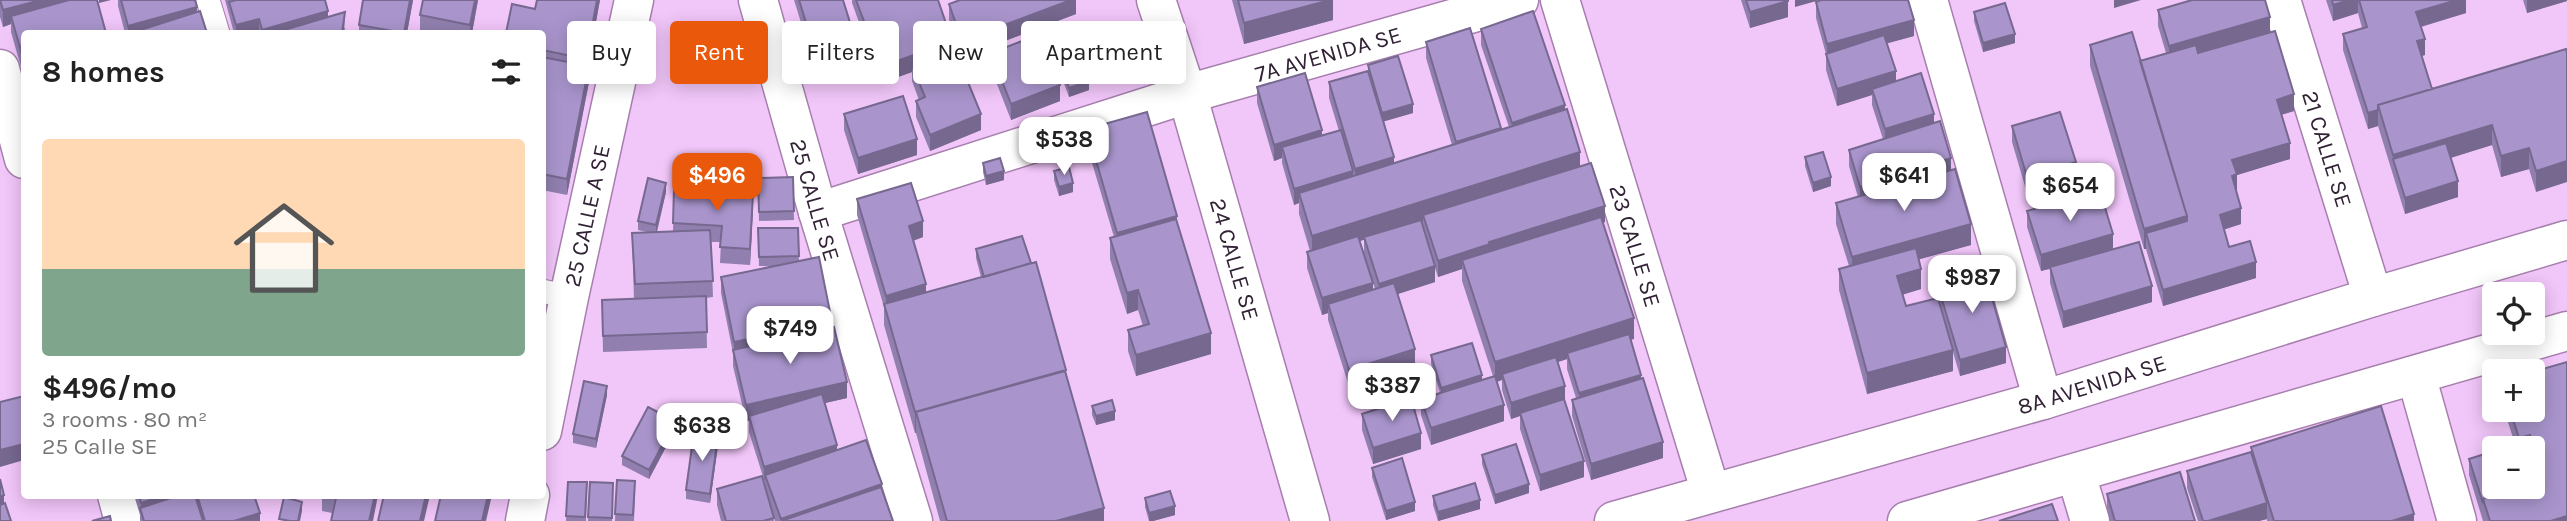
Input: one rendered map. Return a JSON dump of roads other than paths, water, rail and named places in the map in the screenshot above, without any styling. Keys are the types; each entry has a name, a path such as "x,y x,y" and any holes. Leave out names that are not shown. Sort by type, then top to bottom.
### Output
{"street":[{"name":"25 CALLE A SE","path":"546,392 556,294 634,0"},
{"name":"25 CALLE SE","path":"758,0 818,212 912,521"},
{"name":"24 CALLE SE","path":"1156,0 1187,94 1311,521"},
{"name":"7A AVENIDA SE","path":"818,212 1187,94 1519,0"},
{"name":"23 CALLE SE","path":"1560,0 1711,493"},
{"path":"1928,0 2043,400"},
{"name":"21 CALLE SE","path":"2281,0 2373,297"},
{"path":"0,69 21,148"},
{"name":"8A AVENIDA SE","path":"1614,521 2043,400 2373,297 2567,240"},
{"path":"1907,521 2567,331"},
{"path":"2416,375 2457,521"},
{"path":"2076,474 2090,521"},
{"path":"118,499 124,521"},
{"path":"525,521 529,499"}],"lane":[{"path":"208,0 217,30"}]}
